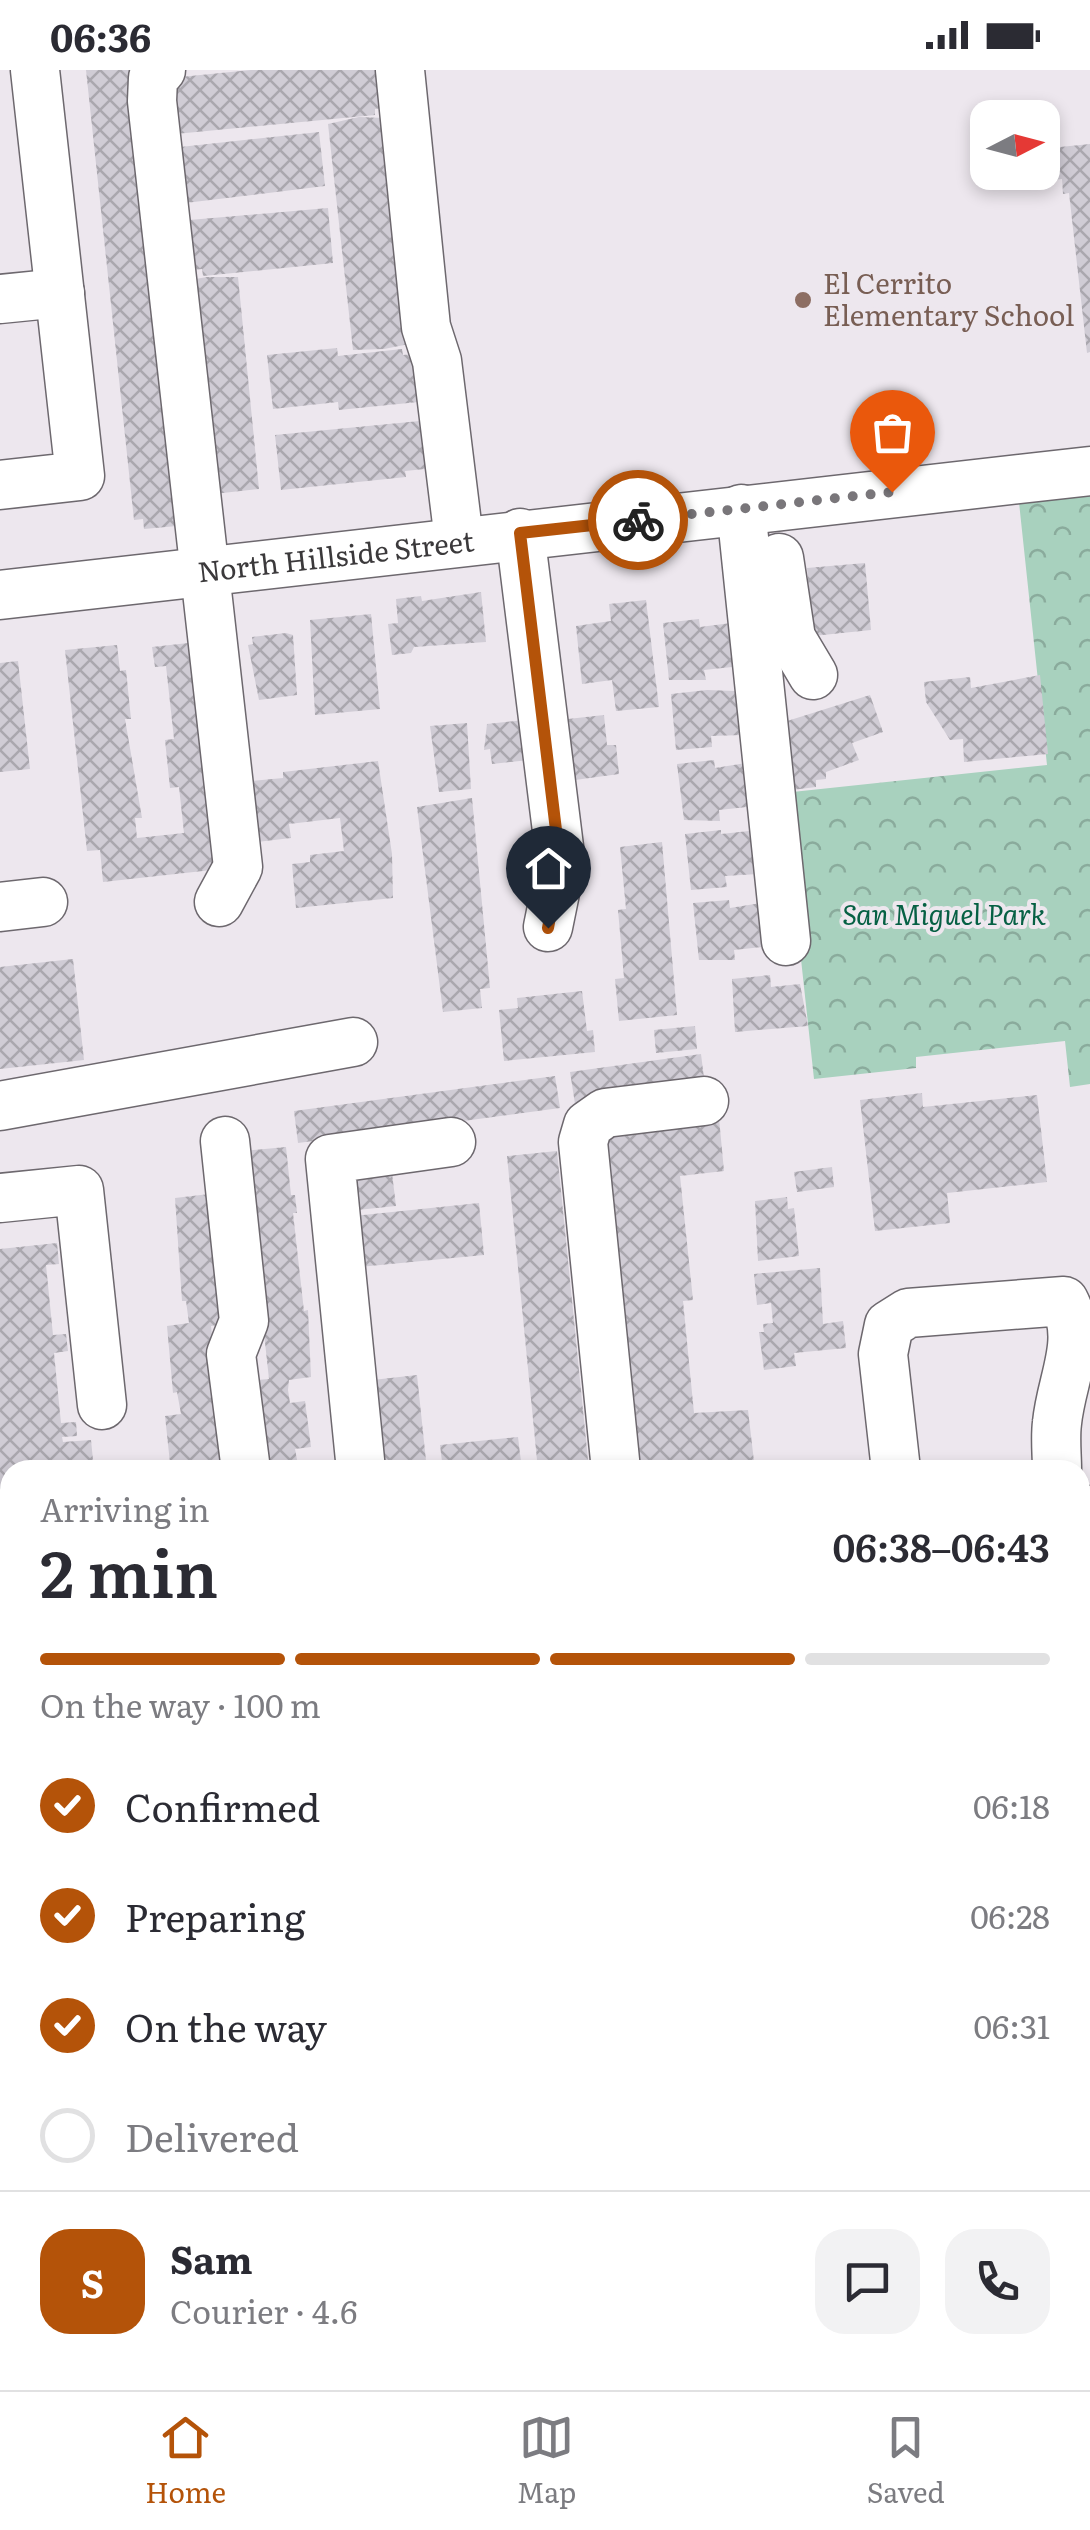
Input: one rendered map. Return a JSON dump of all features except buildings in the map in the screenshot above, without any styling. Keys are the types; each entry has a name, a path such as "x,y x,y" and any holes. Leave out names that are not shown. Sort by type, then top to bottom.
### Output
{"street":[{"path":"0,485 80,476 36,70"},
{"path":"161,70 153,78 152,100 238,867 219,902"},
{"path":"400,70 426,327 437,361 459,540"},
{"path":"0,299 60,294"},
{"name":"North Hillside Street","path":"0,595 1090,471"},
{"path":"757,507 791,638 814,676"},
{"path":"757,507 786,941"},
{"path":"520,533 560,863 548,928"},
{"path":"0,1106 353,1042"},
{"path":"615,1460 583,1142 588,1124 605,1114 704,1101"},
{"path":"225,1141 244,1321 231,1354 245,1460"},
{"path":"361,1460 330,1160 451,1142"},
{"path":"0,1198 79,1190 102,1405"},
{"path":"895,1460 883,1354 889,1326 908,1313 1064,1300 1074,1320 1057,1422 1058,1460"}],"green space":[{"name":"San Miguel Park","path":"1090,485 1090,1084 1070,1087 1065,1041 916,1057 916,1068 814,1079 783,793 1047,765 1018,493"}],"way so far":[{"path":"638,520 892,492"}],"place":[{"name":"El Cerrito Elementary School","path":"803,300"}],"route":[{"path":"548,928 560,863 520,533 638,520"}]}
